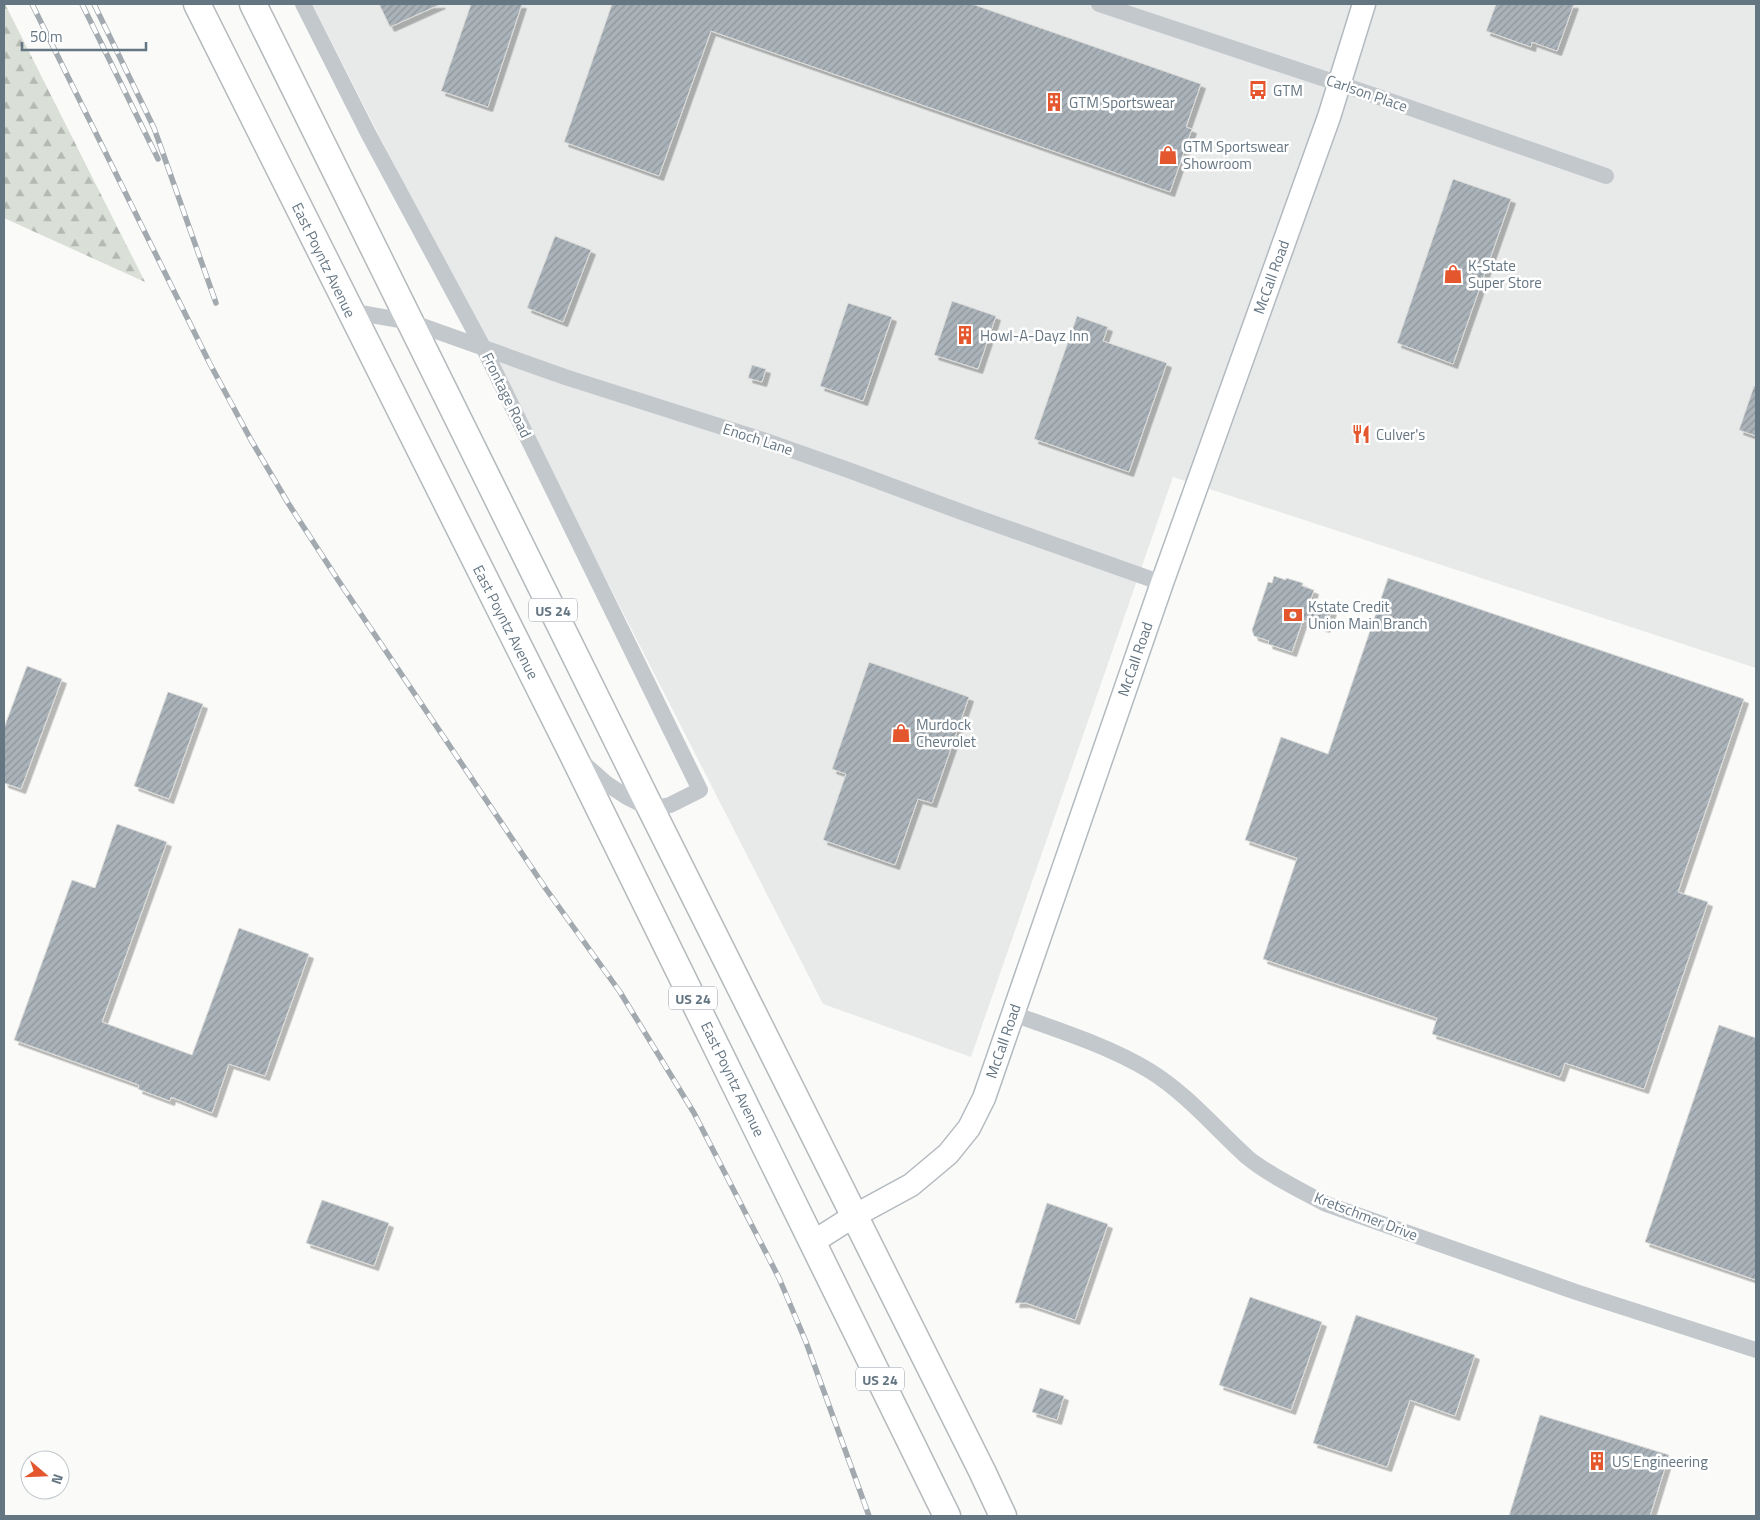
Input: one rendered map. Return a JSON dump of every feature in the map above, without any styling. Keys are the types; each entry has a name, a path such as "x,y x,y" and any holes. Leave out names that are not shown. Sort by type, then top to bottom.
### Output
{"highway":[{"name":"East Poyntz Avenue","path":"197,4 572,753 813,1242"},
{"name":"US 24","path":"253,4 1003,1516"},
{"name":"US 24","path":"813,1242 947,1516"}],"main road":[{"name":"McCall Road","path":"813,1242 854,1216 910,1185 948,1154 969,1128 984,1098 1162,583 1326,125 1364,4"}],"street":[{"name":"Frontage Road","path":"304,4 368,133 484,349 700,790 670,805 651,809"},
{"name":"Carlson Place","path":"1099,4 1339,83 1606,176"},
{"name":"Enoch Lane","path":"350,311 411,322 565,378 766,441 1162,583"},
{"path":"572,753 607,784 651,809"},
{"name":"Kretschmer Drive","path":"1013,1014 1120,1054 1151,1071 1190,1102 1249,1158 1287,1183 1326,1204 1576,1292 1756,1350"}],"shaded area":[{"path":"312,4 1756,4 1756,668 1173,477 971,1057 823,1004"}],"green space":[{"path":"5,4 145,282 4,218"}],"building":[{"path":"379,4 441,4 390,27"},
{"path":"471,4 522,4 488,107 441,91"},
{"name":"GTM Sportswear","path":"612,4 972,4 1201,84 1186,127 1192,129 1170,192 711,31 659,176 564,142"},
{"path":"1496,4 1574,4 1557,51 1532,42 1531,47 1486,31"},
{"name":"K-State Super Store","path":"1453,179 1511,199 1453,364 1397,343"},
{"path":"555,236 591,250 563,322 527,308"},
{"name":"Howl-A-Dayz Inn","path":"952,301 996,316 978,369 934,355"},
{"path":"848,303 892,317 863,401 820,386"},
{"path":"1077,316 1108,327 1103,341 1167,363 1129,472 1034,439"},
{"path":"752,365 766,369 762,382 748,378"},
{"path":"1754,386 1756,387 1756,436 1739,430"},
{"name":"Kstate Credit Union Main Branch","path":"1274,576 1303,583 1302,586 1314,590 1310,602 1332,610 1325,628 1303,620 1292,652 1268,644 1269,641 1254,636 1252,630 1268,582 1272,583"},
{"path":"1388,578 1744,699 1678,892 1708,902 1644,1089 1565,1063 1560,1077 1432,1034 1437,1018 1263,959 1297,858 1245,840 1281,737 1328,754"},
{"name":"Murdock Chevrolet","path":"869,662 969,697 932,803 918,799 895,865 823,840 846,774 832,769"},
{"path":"27,666 62,679 21,789 4,783 4,728"},
{"path":"168,692 203,704 169,799 134,786"},
{"path":"117,824 167,842 102,1022 192,1055 239,928 309,954 265,1076 229,1064 212,1113 171,1097 170,1101 138,1089 139,1085 14,1040 72,880 95,888"},
{"path":"1719,1025 1756,1038 1756,1280 1645,1242"},
{"path":"322,1200 389,1223 374,1266 306,1243"},
{"path":"1047,1203 1108,1224 1075,1320 1026,1303 1015,1303"},
{"path":"1250,1297 1322,1322 1291,1410 1219,1385"},
{"path":"1356,1315 1475,1355 1455,1416 1410,1400 1387,1467 1313,1443"},
{"path":"1040,1388 1064,1396 1057,1420 1032,1412"},
{"name":"US Engineering","path":"1540,1415 1669,1455 1650,1516 1509,1516"}],"railway":[{"path":"32,4 210,364 288,503 546,889 620,992 694,1113 779,1278 806,1342 869,1516"},
{"path":"82,4 158,159"},
{"path":"94,4 154,128 216,303"}],"place":[{"name":"GTM","path":"1258,90"},
{"name":"GTM Sportswear","path":"1054,102"},
{"name":"GTM Sportswear Showroom","path":"1168,155"},
{"name":"K-State Super Store","path":"1453,274"},
{"name":"Howl-A-Dayz Inn","path":"965,335"},
{"name":"Culver's","path":"1361,434"},
{"name":"Kstate Credit Union Main Branch","path":"1293,615"},
{"name":"Murdock Chevrolet","path":"901,733"},
{"name":"US Engineering","path":"1597,1461"}]}
